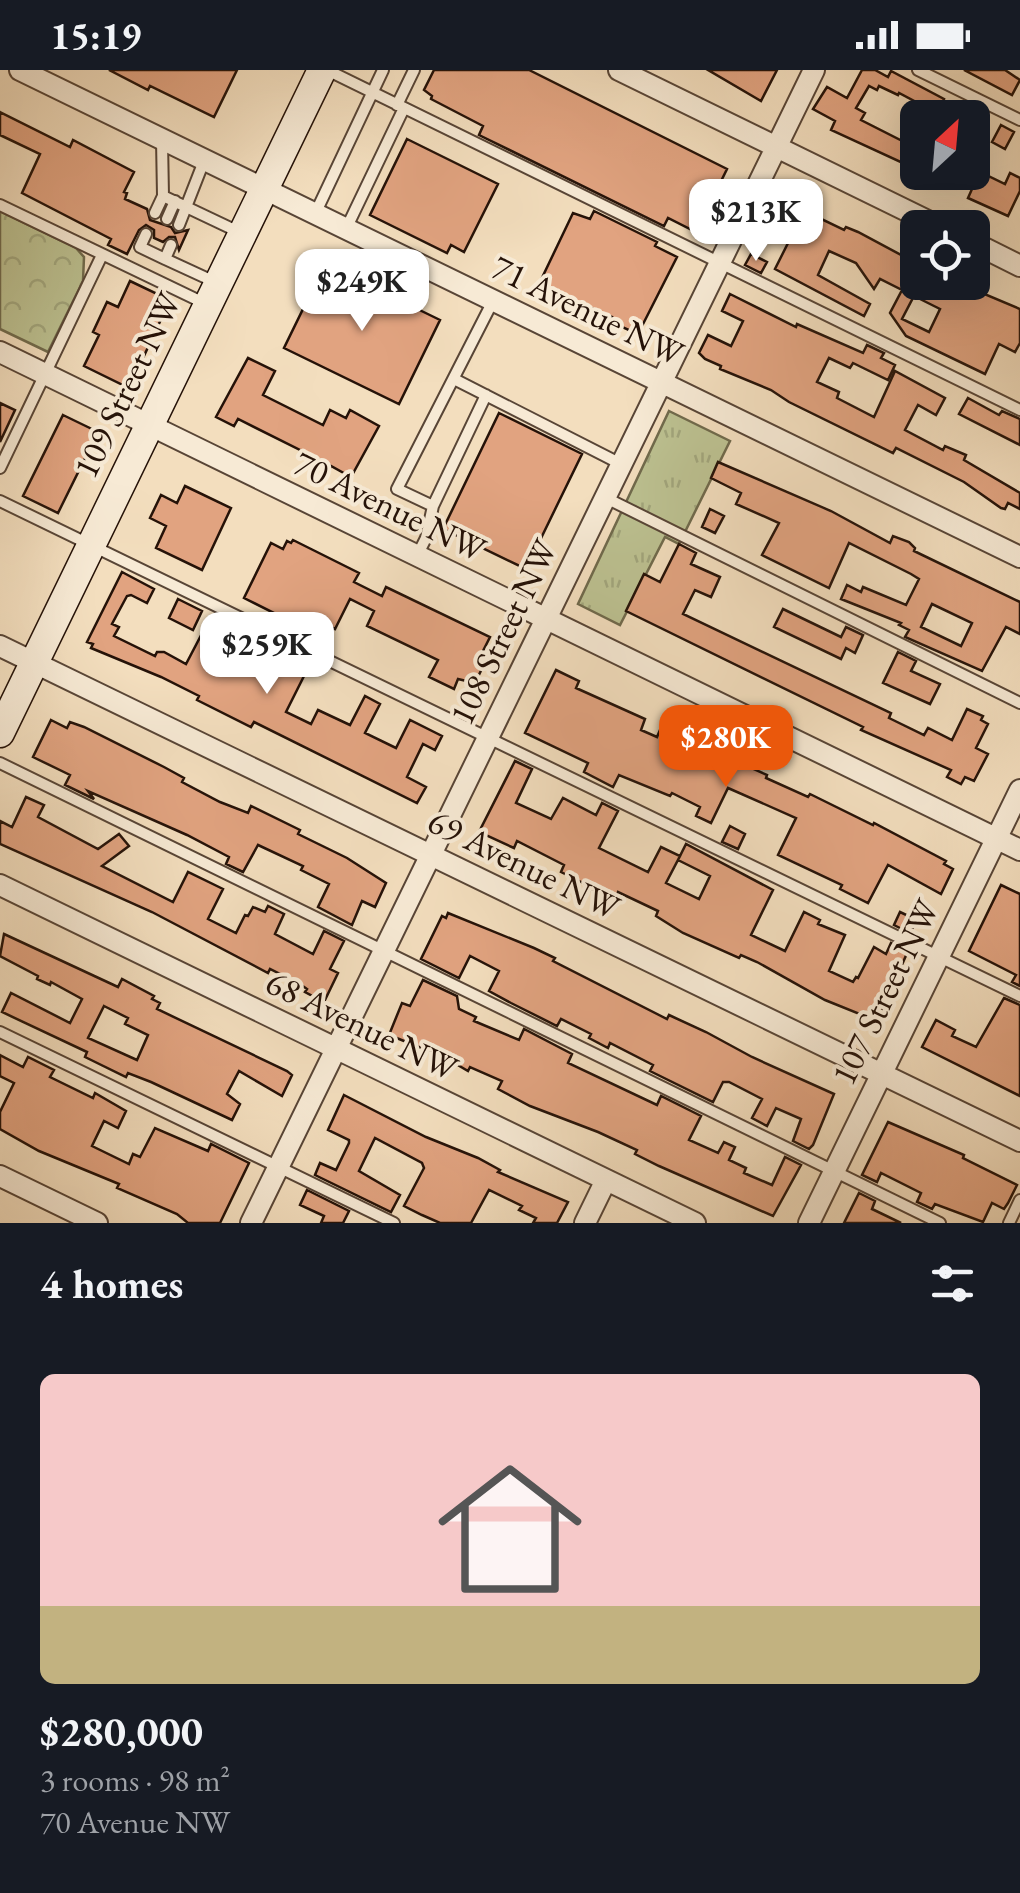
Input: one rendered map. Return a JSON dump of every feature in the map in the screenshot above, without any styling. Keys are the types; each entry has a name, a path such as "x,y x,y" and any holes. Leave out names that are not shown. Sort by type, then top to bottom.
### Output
{"main road":[{"name":"109 Street NW","path":"0,733 324,70"}],"street":[{"name":"71 Avenue NW","path":"20,70 1020,556"},
{"path":"619,70 905,210"},
{"name":"108 Street NW","path":"251,1223 814,70"},
{"path":"990,251 1020,266"},
{"name":"70 Avenue NW","path":"0,352 1020,850"},
{"name":"69 Avenue NW","path":"0,646 1020,1142"},
{"name":"107 Street NW","path":"809,1223 1020,790"},
{"name":"68 Avenue NW","path":"0,885 695,1223"},
{"path":"0,1176 97,1223"},
{"path":"585,1223 606,1180"}],"lane":[{"path":"324,70 1020,410"},
{"path":"315,214 383,70"},
{"path":"346,229 414,70"},
{"path":"918,70 1020,120"},
{"path":"155,214 163,196 162,139"},
{"path":"167,219 180,204 204,160"},
{"path":"163,196 242,233"},
{"path":"179,225 180,204"},
{"path":"0,205 102,254 212,294"},
{"path":"146,234 140,247 166,259 212,294"},
{"path":"154,254 165,243 166,259"},
{"path":"0,468 102,254"},
{"path":"433,506 397,489 493,300"},
{"path":"454,379 621,464"},
{"path":"417,556 426,538 433,506 486,396"},
{"path":"605,498 1020,704"},
{"path":"0,501 1020,996"},
{"path":"0,763 940,1223"},
{"path":"0,1032 394,1223"},
{"path":"1009,1223 1020,1200"}],"green space":[{"path":"0,211 76,248 84,257 83,281 48,352 0,329"},
{"path":"669,411 730,441 679,544 665,537 620,625 578,604"}],"building":[{"path":"109,70 237,70 214,117"},
{"path":"434,70 529,70 727,169 696,232 668,218 664,226 479,135 483,126 431,99 424,90"},
{"path":"708,70 777,70 761,101"},
{"path":"862,70 875,70 888,77 891,71 944,99 912,100 879,86 877,90 869,86 856,108 865,113 861,120 900,140 900,162 831,130 835,121 813,109 827,87 847,98"},
{"path":"964,70 1005,70 1020,80 1012,95"},
{"path":"0,112 70,147 73,140 134,172 124,192 125,199 147,209 150,220 171,227 175,233 188,230 179,250 175,237 163,242 154,238 154,230 146,225 139,230 127,254 108,245 111,239 22,193 40,154 0,135"},
{"path":"1001,125 1014,132 1005,149 992,142"},
{"path":"407,139 498,184 464,252 451,245 447,253 370,215"},
{"path":"1010,173 1020,178 1020,191 1008,216 968,198 972,190 990,190 990,177 1005,184"},
{"path":"783,194 816,207 815,216 844,230 846,227 858,232 900,254 900,289 880,279 874,289 856,263 829,251 818,275 870,304 864,316 775,269 791,237 763,222 776,196 781,198"},
{"path":"594,211 657,242 655,246 677,257 640,330 633,332 622,327 612,317 546,289 540,282 573,213 590,219"},
{"path":"751,254 767,262 761,273 745,265"},
{"path":"325,264 440,320 399,404 284,348"},
{"path":"130,281 170,300 129,388 84,366 99,335 93,332 107,302 118,307"},
{"path":"730,294 796,327 797,324 863,353 867,345 884,353 881,358 895,365 888,380 853,363 850,368 829,358 817,382 839,392 837,398 874,417 895,371 945,398 936,415 918,405 905,430 943,450 945,446 966,455 964,460 1020,493 1020,509 1008,503 1005,509 1001,508 964,482 896,448 893,453 705,359 699,353 708,335 731,346 743,321 722,311"},
{"path":"900,294 900,300 912,300 902,319 929,332 940,309 922,300 990,300 990,296 1020,309 1020,343 1015,352 999,344 985,374 906,336 890,313"},
{"path":"248,358 275,371 263,395 323,425 330,410 346,418 350,410 379,426 351,477 331,466 329,470 316,463 318,459 238,419 234,426 216,417"},
{"path":"968,398 999,415 1002,411 1020,419 1020,445 959,414"},
{"path":"0,403 15,410 0,442"},
{"path":"499,413 582,454 526,569 443,529"},
{"path":"63,415 98,432 58,513 23,496"},
{"path":"718,462 831,511 890,543 893,536 909,542 914,551 1020,602 1020,634 1006,627 982,671 905,637 909,630 901,623 841,599 847,585 861,592 863,587 906,605 919,579 849,543 829,588 762,555 779,523 736,504 741,493 711,478","holes":["932,604 972,623 961,646 921,627"]},
{"path":"185,486 231,508 202,570 156,548 166,526 150,518 161,495 177,503"},
{"path":"710,509 724,516 715,533 702,527"},
{"path":"293,540 359,573 354,582 382,596 386,587 490,637 482,653 488,656 475,683 458,679 454,689 429,677 438,660 367,626 374,611 350,599 335,629 322,623 319,630 314,628 312,632 244,598 271,543 283,549 287,541"},
{"path":"679,544 696,553 691,564 720,577 711,597 695,590 683,614 891,713 889,718 924,735 928,728 952,740 967,709 983,716 981,720 988,724 976,748 988,754 974,781 965,777 961,784 947,777 951,770 861,730 863,727 626,611 644,574 660,582"},
{"path":"122,572 154,589 147,603 127,596 112,624 119,627 114,636 155,656 164,652 186,664 207,624 305,674 286,712 311,724 318,710 350,725 365,696 380,704 365,733 396,748 410,720 442,736 435,750 423,744 407,777 426,787 417,803 254,722 251,727 161,677 91,648 93,644 87,642"},
{"path":"178,599 202,611 193,630 169,618"},
{"path":"783,609 841,637 846,627 863,635 855,653 846,648 841,659 774,627"},
{"path":"898,652 916,661 911,671 940,684 930,704 883,683"},
{"path":"556,670 579,681 576,688 645,719 641,730 657,737 660,730 682,741 685,735 767,775 766,778 874,823 946,861 944,864 953,869 941,894 888,865 868,903 840,889 842,885 778,855 796,818 728,788 711,823 696,816 700,807 672,793 670,796 619,775 613,787 584,772 588,763 525,733"},
{"path":"51,720 67,728 70,722 84,727 184,778 182,782 220,802 248,813 251,806 300,830 298,834 386,883 375,907 362,901 352,925 318,907 329,884 301,870 303,866 258,845 243,872 226,864 229,857 187,835 88,791 94,799 65,785 70,775 33,757"},
{"path":"515,761 532,769 516,803 551,819 563,798 596,815 602,803 618,811 599,848 648,872 661,847 680,856 686,844 773,890 751,935 785,951 804,912 820,920 818,924 845,935 829,971 853,982 874,947 886,954 891,943 908,951 877,1021 825,1000 757,962 683,933 656,916 658,911 618,892 614,902 585,888 587,885 561,872 564,865 517,841 514,848 479,832","holes":["680,856 678,860 710,876 699,899 666,883"]},
{"path":"26,797 44,805 38,817 98,849 119,834 129,846 102,866 173,902 188,872 223,889 208,919 236,933 253,907 265,912 268,906 284,914 275,934 313,954 324,931 344,941 330,969 338,973 324,1002 270,969 268,973 152,912 0,844 0,821 12,827"},
{"path":"730,826 745,834 738,849 722,842"},
{"path":"1001,885 1020,894 1020,986 1012,982 1016,975 969,951"},
{"path":"900,912 917,920 910,933 894,925"},
{"path":"448,913 534,948 667,1019 669,1015 834,1094 813,1145 809,1149 793,1141 801,1119 776,1108 767,1126 752,1118 762,1099 729,1082 723,1082 713,1102 650,1071 653,1065 610,1043 608,1048 561,1019 557,1026 489,991 499,971 470,956 459,978 421,959 442,916 446,918"},
{"path":"4,934 118,987 122,979 154,996 152,999 160,1003 157,1009 292,1075 282,1096 239,1071 227,1094 240,1104 232,1120 151,1082 128,1073 126,1077 85,1057 87,1052 2,1012 11,993 70,1023 82,999 37,979 38,976 0,956","holes":["104,1006 128,1018 125,1024 148,1035 137,1060 88,1038"]},
{"path":"423,980 457,996 459,1009 476,1017 474,1021 519,1040 524,1029 572,1054 568,1063 657,1105 661,1096 701,1116 689,1140 718,1153 724,1142 735,1147 729,1160 746,1168 744,1173 772,1185 785,1157 801,1165 773,1216 659,1166 635,1154 637,1150 598,1132 530,1106 498,1089 502,1081 470,1067 468,1071 389,1035 402,1003 410,1006"},
{"path":"1004,998 1020,1005 1020,1096 922,1047 936,1020 955,1030 952,1036 976,1047"},
{"path":"0,1055 23,1067 28,1057 54,1070 50,1077 93,1098 95,1093 126,1111 118,1128 104,1121 92,1146 129,1164 133,1154 140,1157 155,1128 208,1151 211,1144 249,1163 220,1223 188,1223 177,1214 117,1188 119,1184 39,1151 0,1129 0,1112 14,1083 0,1076"},
{"path":"344,1095 426,1137 478,1158 498,1172 568,1202 557,1223 533,1223 536,1218 519,1210 522,1206 489,1190 471,1223 440,1223 422,1215 404,1206 424,1168 422,1163 375,1138 359,1171 400,1195 391,1212 315,1175 320,1163 336,1170 349,1143 328,1130"},
{"path":"888,1122 964,1155 963,1158 1017,1185 1004,1209 992,1203 983,1222 935,1204 932,1209 917,1202 921,1193 881,1173 877,1182 862,1175"},
{"path":"307,1190 349,1211 343,1223 321,1223 324,1216 300,1205"},
{"path":"859,1193 875,1201 872,1209 901,1223 844,1223"}]}
